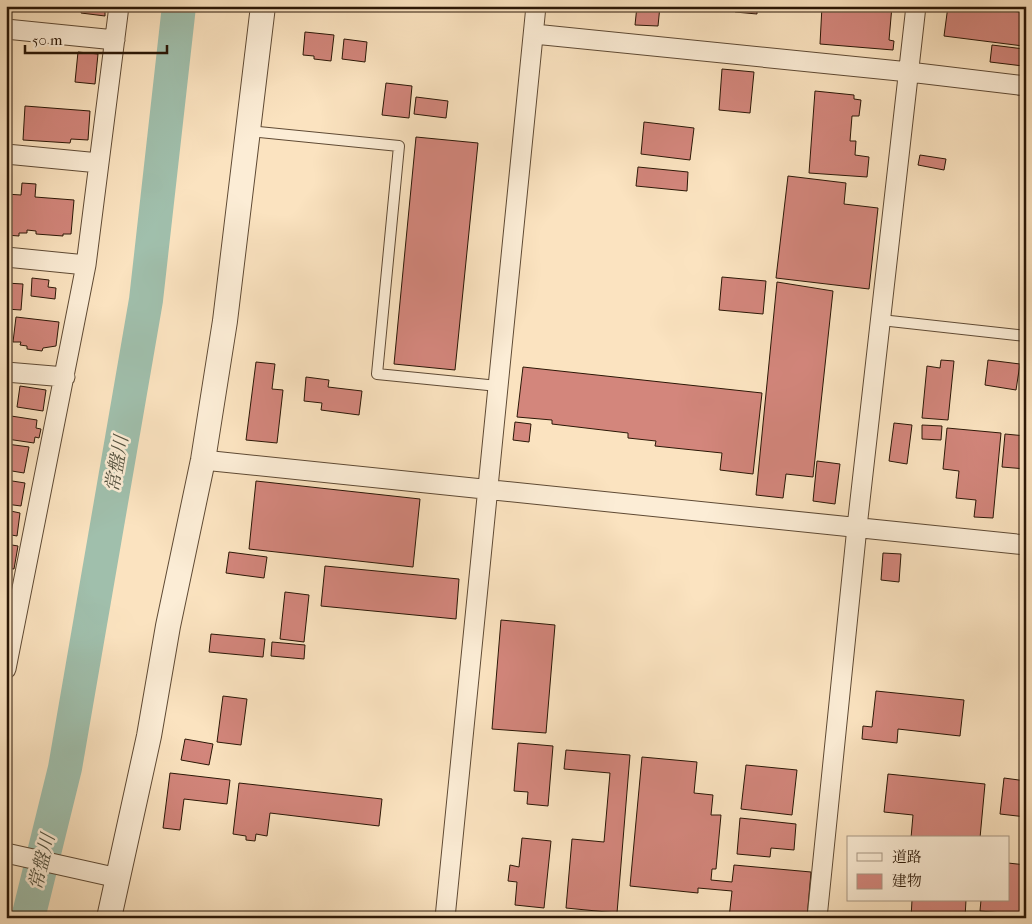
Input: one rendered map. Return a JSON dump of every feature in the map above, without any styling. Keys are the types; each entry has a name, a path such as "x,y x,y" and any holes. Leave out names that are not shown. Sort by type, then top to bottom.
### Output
{"street":[{"path":"6,669 10,628 65,377 86,265 119,6"},
{"path":"109,918 149,736 168,626 204,460 225,321 264,6"},
{"path":"445,918 536,6"},
{"path":"817,918 857,527 916,6"},
{"path":"6,29 114,40"},
{"path":"534,34 909,72 1026,86"},
{"path":"6,154 99,164"},
{"path":"6,257 86,265"},
{"path":"6,372 65,377"},
{"path":"204,460 1026,544"},
{"path":"6,853 118,878"}],"lane":[{"path":"249,131 399,146 377,374 498,386"},
{"path":"881,320 1026,336"}],"building":[{"path":"82,6 105,6 105,16 81,13"},
{"path":"637,6 660,6 658,26 635,25"},
{"path":"735,6 757,6 757,14 735,12"},
{"path":"822,6 892,6 889,40 894,41 893,50 820,44"},
{"path":"948,6 975,6 1026,13 1023,46 944,36"},
{"path":"305,32 334,35 331,61 314,59 314,56 303,55"},
{"path":"344,39 367,42 365,62 342,59"},
{"path":"992,45 1024,49 1023,66 990,62"},
{"path":"78,52 98,54 95,84 75,82"},
{"path":"722,69 754,72 750,113 719,110"},
{"path":"386,83 412,86 409,118 382,115"},
{"path":"815,91 854,95 854,99 861,100 859,116 852,116 850,141 856,141 855,155 869,157 867,177 809,173"},
{"path":"416,97 448,101 446,118 414,114"},
{"path":"25,106 90,111 88,140 71,139 70,143 23,140"},
{"path":"644,122 694,128 690,160 641,154"},
{"path":"416,137 478,143 455,370 394,364"},
{"path":"920,155 946,159 944,170 918,165"},
{"path":"638,167 688,172 687,191 636,186"},
{"path":"788,176 846,183 844,204 878,208 869,289 776,278"},
{"path":"22,183 36,184 35,197 74,200 71,234 63,234 63,236 36,234 36,231 27,230 27,233 19,233 19,236 6,235 6,194 21,195"},
{"path":"722,277 766,281 763,314 719,310"},
{"path":"32,278 49,280 48,287 56,288 55,299 31,296"},
{"path":"777,282 833,291 813,477 786,474 783,498 756,495"},
{"path":"6,283 23,284 21,310 6,309"},
{"path":"16,317 59,322 56,346 43,348 42,351 27,349 27,346 20,345 21,342 13,342"},
{"path":"941,360 954,361 948,420 922,418 927,366 940,368"},
{"path":"988,360 1020,364 1016,390 985,385"},
{"path":"256,362 275,364 272,389 283,390 277,443 246,440"},
{"path":"523,367 762,393 753,474 720,470 722,453 655,446 656,441 628,438 628,433 552,424 552,420 517,417"},
{"path":"306,377 329,380 328,387 362,391 359,415 321,410 322,403 304,401"},
{"path":"20,386 46,390 43,411 17,407"},
{"path":"11,416 37,420 36,428 41,429 39,438 35,437 34,443 7,439"},
{"path":"515,422 531,424 529,442 513,440"},
{"path":"894,423 912,425 907,464 889,461"},
{"path":"922,425 942,426 941,440 922,439"},
{"path":"947,428 1001,433 993,518 974,517 976,500 956,498 959,471 943,469"},
{"path":"1005,434 1026,436 1026,469 1002,467"},
{"path":"7,444 29,447 24,473 6,470"},
{"path":"817,461 840,464 835,504 813,501"},
{"path":"6,480 25,483 21,506 6,504"},
{"path":"256,481 420,499 413,567 249,549"},
{"path":"6,510 20,513 17,536 6,534"},
{"path":"6,544 18,546 14,569 6,568"},
{"path":"229,552 267,557 264,578 226,573"},
{"path":"883,553 901,554 899,582 881,580"},
{"path":"325,566 459,579 456,619 321,606"},
{"path":"285,592 309,595 304,642 280,639"},
{"path":"501,620 555,625 546,733 492,729"},
{"path":"211,634 265,639 263,657 209,652"},
{"path":"272,642 305,645 304,659 271,656"},
{"path":"876,691 964,700 960,736 898,729 897,743 862,739 863,726 872,727"},
{"path":"223,696 247,699 241,745 217,742"},
{"path":"185,739 213,744 209,765 181,760"},
{"path":"518,743 553,746 548,806 527,804 528,792 514,791"},
{"path":"566,750 630,755 617,913 566,908 572,839 604,842 610,773 564,769"},
{"path":"642,757 697,762 694,793 713,795 711,815 721,815 716,869 712,869 711,880 732,882 734,865 811,872 807,918 729,918 732,891 698,888 698,893 630,886"},
{"path":"746,765 797,770 792,815 741,809"},
{"path":"170,773 230,780 227,804 184,799 180,830 163,828"},
{"path":"888,774 985,784 980,836 911,836 913,815 884,812"},
{"path":"1004,778 1026,781 1026,817 1000,814"},
{"path":"239,783 382,799 379,826 270,813 267,836 256,834 255,841 246,840 246,836 233,834"},
{"path":"740,818 796,824 794,850 771,848 770,857 737,854"},
{"path":"522,838 551,841 544,908 515,905 517,882 508,881 510,865 519,867"},
{"path":"1010,863 1026,865 1026,915 980,911 981,902 1010,902"},
{"path":"912,902 966,902 965,918 911,918"}],"waterway":[{"name":"常盤川","path":"28,918 65,768 146,300 179,6"}]}
